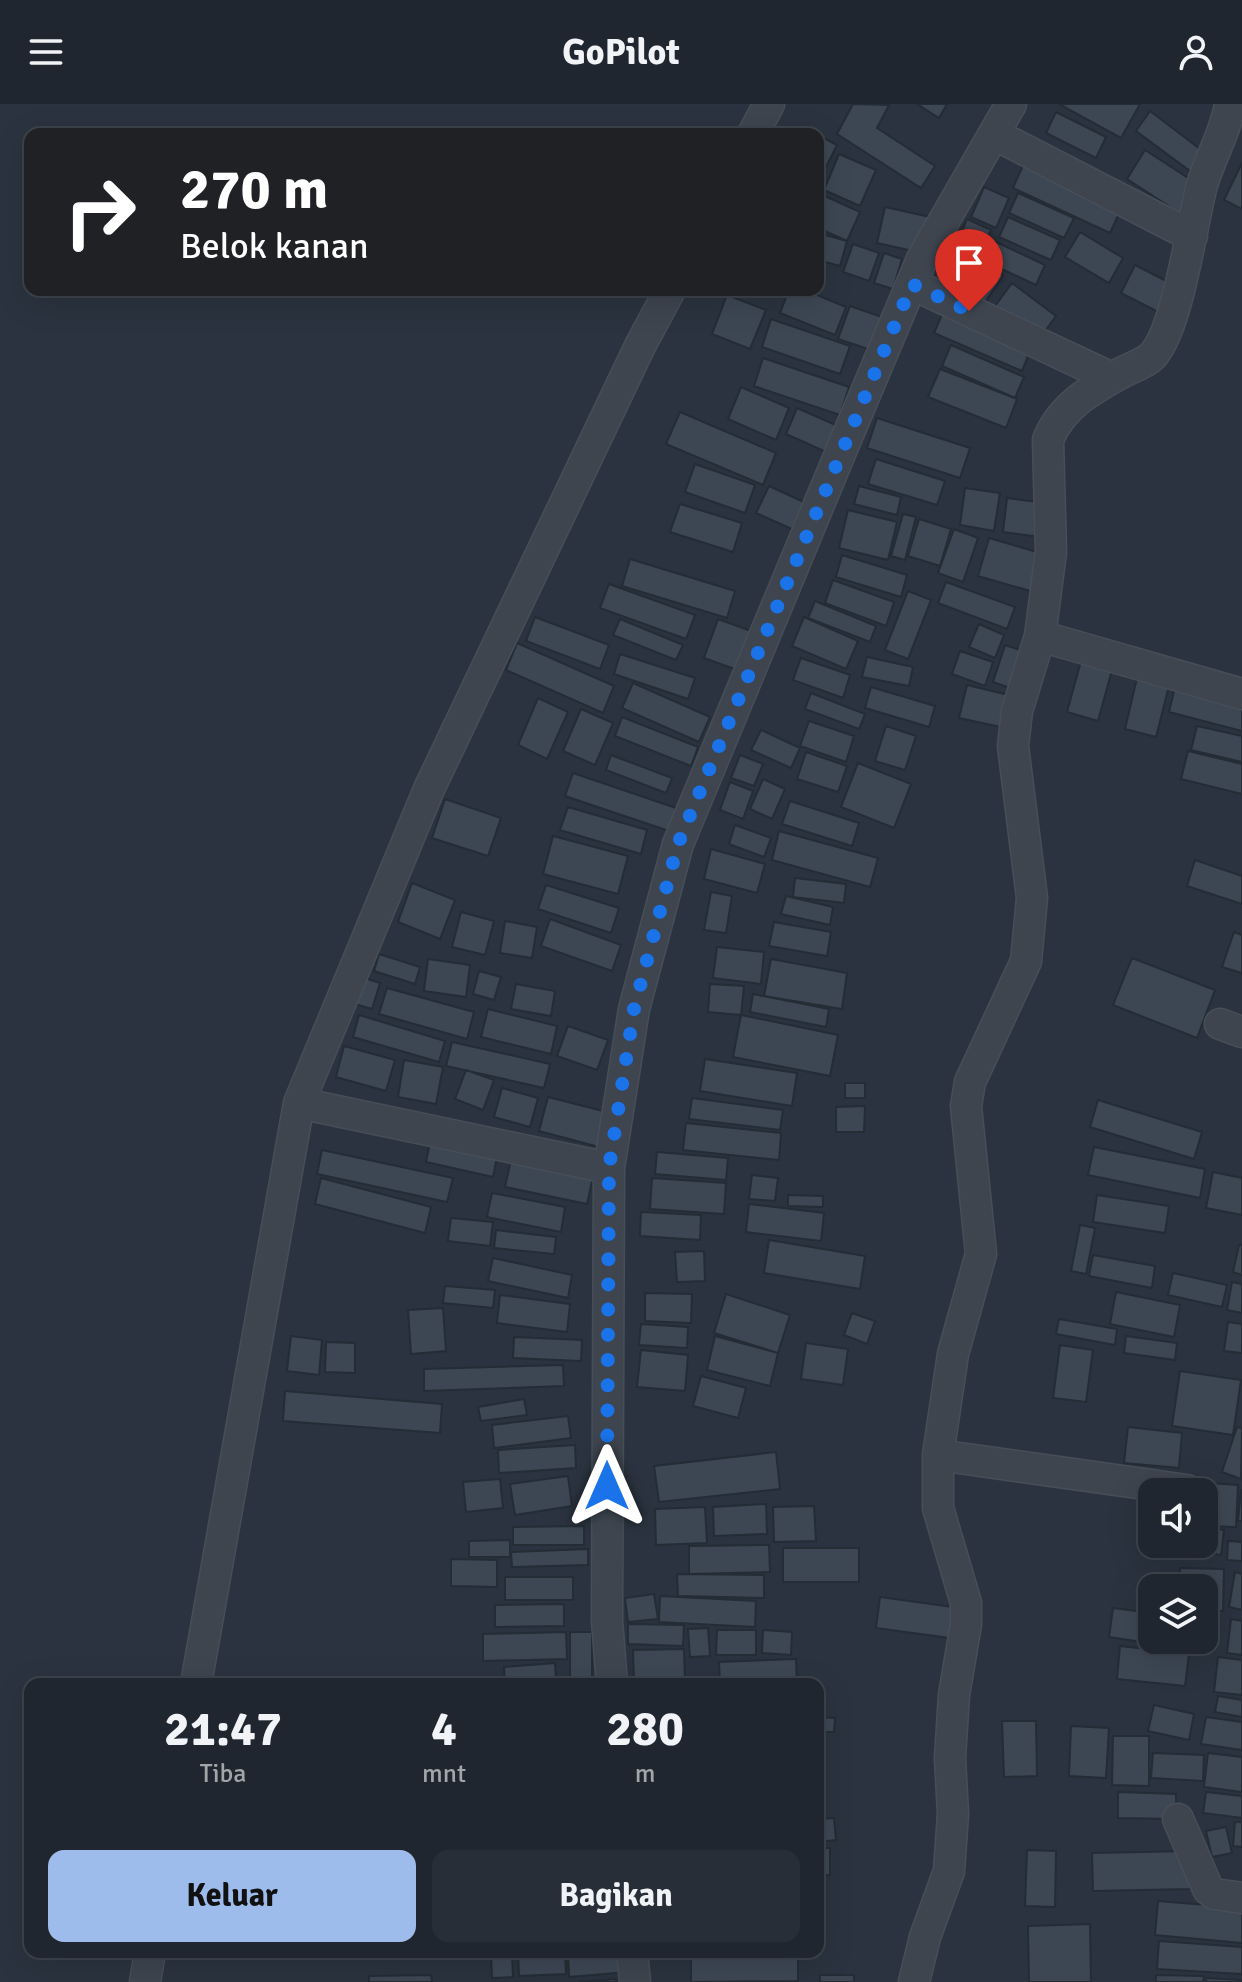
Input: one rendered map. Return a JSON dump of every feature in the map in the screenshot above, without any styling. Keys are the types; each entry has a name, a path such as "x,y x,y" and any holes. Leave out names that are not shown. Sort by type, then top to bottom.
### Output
{"street":[{"path":"756,128 769,104"},
{"path":"612,1678 607,1592 609,1168 634,1009 678,844 922,259 1011,104"},
{"path":"914,1982 925,1937 949,1871 953,1814 950,1758 954,1695 966,1624 966,1603 938,1508 938,1455 953,1354 981,1254 966,1106 970,1082 1026,961 1032,898 1013,746 1017,711 1049,639 1051,542 1048,440 1063,412 1095,387 1150,358 1163,342 1192,236 1197,204 1230,104"},
{"path":"994,134 1192,236"},
{"path":"912,284 1112,378"},
{"path":"197,1678 299,1103 429,789 640,346 667,296"},
{"path":"1049,639 1242,694"},
{"path":"299,1103 609,1168"},
{"path":"938,1455 1138,1483"},
{"path":"1178,1819 1208,1889 1214,1894 1242,1898"},
{"path":"145,1982 149,1958"},
{"path":"633,1958 635,1982"}],"building":[{"path":"853,104 889,105 877,128 935,166 921,188 837,134"},
{"path":"917,104 947,104 939,118"},
{"path":"1059,104 1140,104 1121,138"},
{"path":"1150,111 1204,152 1190,171 1136,131"},
{"path":"1056,112 1106,137 1096,158 1046,133"},
{"path":"824,138 837,145 824,171"},
{"path":"1145,150 1199,185 1181,214 1127,179"},
{"path":"839,154 876,170 860,206 824,190"},
{"path":"1024,163 1122,207 1110,233 1013,188"},
{"path":"1242,163 1242,209 1224,200"},
{"path":"984,187 1009,198 996,228 971,217"},
{"path":"1018,193 1074,218 1064,238 1009,213"},
{"path":"824,196 860,212 847,241 824,231"},
{"path":"885,207 930,217 922,253 877,243"},
{"path":"1008,217 1060,240 1051,260 999,237"},
{"path":"967,219 991,230 982,249 959,239"},
{"path":"1080,232 1123,258 1109,283 1065,257"},
{"path":"824,235 847,241 840,266 824,262"},
{"path":"955,241 975,252 962,280 941,269"},
{"path":"996,242 1045,265 1036,285 987,262"},
{"path":"853,244 879,253 869,281 843,272"},
{"path":"884,253 902,259 893,289 874,283"},
{"path":"984,261 1003,276 981,308 960,293"},
{"path":"1135,265 1178,287 1164,315 1121,293"},
{"path":"1012,283 1056,316 1039,339 995,306"},
{"path":"727,296 766,310 750,349 712,334"},
{"path":"787,296 819,296 846,307 835,335 780,313"},
{"path":"850,306 882,317 871,350 838,339"},
{"path":"944,310 1031,348 1022,371 934,333"},
{"path":"771,319 850,346 840,374 762,347"},
{"path":"951,345 1024,377 1015,398 942,366"},
{"path":"763,358 849,387 840,415 754,386"},
{"path":"940,369 1017,399 1006,428 928,397"},
{"path":"741,387 789,408 776,440 728,419"},
{"path":"797,408 838,426 826,452 786,434"},
{"path":"680,412 776,453 763,485 666,444"},
{"path":"877,418 970,448 960,478 867,448"},
{"path":"876,459 945,481 937,505 868,484"},
{"path":"695,464 755,485 745,513 685,492"},
{"path":"769,486 806,503 794,530 756,513"},
{"path":"859,486 901,497 897,515 854,504"},
{"path":"965,488 1000,493 994,531 960,525"},
{"path":"1007,498 1045,503 1041,537 1003,532"},
{"path":"680,504 742,523 733,552 670,532"},
{"path":"848,510 897,522 888,560 839,548"},
{"path":"903,514 916,517 905,560 891,556"},
{"path":"919,519 951,529 940,566 908,556"},
{"path":"954,529 978,538 963,582 938,573"},
{"path":"989,538 1044,554 1034,592 978,576"},
{"path":"842,555 907,575 901,597 836,577"},
{"path":"630,559 735,591 727,618 622,586"},
{"path":"833,580 894,602 886,626 825,603"},
{"path":"946,582 1015,607 1007,629 938,603"},
{"path":"609,584 695,615 686,639 600,608"},
{"path":"908,591 931,600 908,659 885,650"},
{"path":"815,601 876,626 870,642 808,618"},
{"path":"535,617 609,645 600,669 526,641"},
{"path":"804,617 858,641 846,669 792,646"},
{"path":"620,619 683,645 676,660 613,635"},
{"path":"718,619 751,631 737,670 704,658"},
{"path":"979,624 1004,635 995,658 969,647"},
{"path":"517,643 614,686 603,713 506,670"},
{"path":"1005,645 1028,653 1016,690 993,682"},
{"path":"960,651 993,662 985,686 952,674"},
{"path":"620,654 695,678 688,699 614,674"},
{"path":"867,657 913,667 909,686 862,677"},
{"path":"801,658 850,675 843,698 793,680"},
{"path":"1081,661 1112,670 1098,721 1067,712"},
{"path":"1137,678 1169,686 1156,737 1125,729"},
{"path":"633,683 710,717 699,742 622,708"},
{"path":"1176,683 1242,700 1242,731 1169,712"},
{"path":"967,685 1013,696 1005,728 959,718"},
{"path":"871,687 935,706 929,727 865,708"},
{"path":"811,693 865,714 859,729 805,709"},
{"path":"538,698 568,712 547,759 518,745"},
{"path":"581,709 613,723 595,765 563,751"},
{"path":"622,717 698,747 691,766 615,736"},
{"path":"809,721 854,736 846,762 800,746"},
{"path":"886,726 916,736 905,770 875,761"},
{"path":"1197,726 1242,736 1242,762 1191,750"},
{"path":"761,730 800,748 791,768 751,750"},
{"path":"1188,751 1242,764 1242,794 1181,779"},
{"path":"806,752 847,766 838,792 797,779"},
{"path":"611,755 672,778 666,793 606,770"},
{"path":"740,755 763,764 754,786 731,778"},
{"path":"858,763 911,784 894,828 841,807"},
{"path":"573,773 679,809 672,832 565,796"},
{"path":"763,779 785,789 772,819 750,809"},
{"path":"730,782 753,791 743,819 720,810"},
{"path":"445,799 501,818 488,856 432,838"},
{"path":"790,801 859,823 852,846 782,824"},
{"path":"568,807 647,830 641,854 560,830"},
{"path":"735,825 771,838 764,857 729,844"},
{"path":"779,831 878,858 870,887 772,860"},
{"path":"553,836 628,856 618,894 543,874"},
{"path":"711,849 765,864 757,893 704,879"},
{"path":"1195,860 1242,876 1242,904 1187,886"},
{"path":"795,878 846,884 844,903 793,897"},
{"path":"412,883 455,900 440,939 398,922"},
{"path":"546,885 619,908 611,933 538,909"},
{"path":"711,892 732,896 726,933 704,930"},
{"path":"786,896 833,907 830,925 781,914"},
{"path":"461,912 494,921 485,955 452,947"},
{"path":"550,919 621,945 612,971 541,946"},
{"path":"505,921 537,927 532,958 500,953"},
{"path":"774,922 831,932 827,956 769,946"},
{"path":"1234,932 1242,935 1242,973 1222,967"},
{"path":"717,947 764,952 761,984 713,978"},
{"path":"379,954 420,967 415,984 374,971"},
{"path":"1132,958 1215,990 1197,1038 1113,1005"},
{"path":"428,959 470,965 466,997 424,991"},
{"path":"771,959 847,973 842,1009 764,996"},
{"path":"479,971 501,977 494,1000 473,994"},
{"path":"362,977 380,983 372,1009 355,1004"},
{"path":"516,984 555,991 551,1016 511,1009"},
{"path":"710,984 744,986 741,1015 708,1012"},
{"path":"387,988 474,1012 467,1039 379,1014"},
{"path":"753,994 829,1009 826,1027 750,1012"},
{"path":"488,1009 557,1026 551,1054 481,1037"},
{"path":"359,1015 445,1041 439,1062 353,1037"},
{"path":"741,1015 838,1035 830,1076 733,1057"},
{"path":"568,1026 608,1040 597,1070 557,1056"},
{"path":"452,1042 550,1064 544,1088 446,1066"},
{"path":"344,1046 395,1060 386,1091 336,1077"},
{"path":"705,1059 797,1073 792,1106 700,1091"},
{"path":"404,1060 443,1067 436,1104 398,1097"},
{"path":"466,1070 494,1080 483,1110 455,1099"},
{"path":"845,1083 865,1083 865,1098 845,1098"},
{"path":"502,1088 538,1098 530,1127 494,1117"},
{"path":"548,1097 607,1112 599,1147 539,1131"},
{"path":"692,1098 783,1110 780,1130 689,1119"},
{"path":"1098,1100 1202,1132 1194,1159 1090,1127"},
{"path":"865,1106 864,1132 836,1132 836,1107"},
{"path":"686,1123 781,1133 779,1160 683,1150"},
{"path":"432,1132 499,1147 493,1177 426,1162"},
{"path":"1094,1147 1205,1169 1200,1198 1088,1175"},
{"path":"322,1150 453,1178 447,1202 317,1174"},
{"path":"657,1152 728,1158 726,1180 655,1174"},
{"path":"512,1155 594,1172 587,1204 505,1187"},
{"path":"1213,1172 1242,1178 1242,1215 1206,1208"},
{"path":"752,1175 778,1178 775,1201 749,1199"},
{"path":"321,1178 431,1207 425,1233 315,1204"},
{"path":"652,1178 726,1183 724,1214 650,1209"},
{"path":"492,1193 565,1207 561,1232 487,1217"},
{"path":"788,1195 823,1196 823,1207 788,1206"},
{"path":"1097,1195 1169,1206 1165,1233 1093,1222"},
{"path":"749,1204 824,1213 821,1241 746,1232"},
{"path":"641,1212 701,1215 700,1240 640,1236"},
{"path":"451,1218 493,1222 490,1246 448,1241"},
{"path":"1080,1225 1095,1228 1086,1274 1071,1271"},
{"path":"496,1230 556,1237 554,1254 494,1248"},
{"path":"769,1240 865,1256 860,1289 764,1273"},
{"path":"1239,1245 1242,1245 1242,1275 1233,1272"},
{"path":"704,1251 705,1281 677,1282 675,1252"},
{"path":"1093,1255 1155,1266 1152,1288 1089,1276"},
{"path":"493,1258 572,1275 568,1298 488,1281"},
{"path":"1173,1273 1227,1285 1222,1307 1168,1295"},
{"path":"1232,1282 1242,1284 1242,1313 1227,1310"},
{"path":"445,1286 495,1290 493,1308 443,1303"},
{"path":"1116,1292 1180,1305 1174,1337 1110,1324"},
{"path":"645,1293 692,1294 691,1323 645,1321"},
{"path":"726,1294 790,1315 778,1353 714,1333"},
{"path":"500,1295 570,1304 567,1332 497,1323"},
{"path":"443,1308 446,1351 411,1354 408,1310"},
{"path":"852,1313 875,1321 867,1344 844,1335"},
{"path":"1059,1319 1117,1329 1115,1345 1056,1334"},
{"path":"1228,1322 1242,1324 1242,1353 1224,1351"},
{"path":"641,1324 688,1327 687,1348 639,1345"},
{"path":"291,1336 322,1340 319,1375 287,1371"},
{"path":"715,1336 778,1353 770,1386 707,1370"},
{"path":"1126,1336 1177,1343 1175,1360 1124,1353"},
{"path":"514,1337 582,1340 581,1361 513,1358"},
{"path":"326,1342 355,1343 355,1373 325,1372"},
{"path":"806,1343 848,1349 843,1385 801,1379"},
{"path":"1060,1345 1093,1350 1086,1402 1053,1398"},
{"path":"641,1350 688,1355 685,1391 637,1387"},
{"path":"563,1365 564,1386 424,1391 424,1369"},
{"path":"1180,1371 1241,1380 1233,1435 1172,1426"},
{"path":"701,1376 746,1388 738,1418 693,1406"},
{"path":"285,1391 442,1404 440,1433 283,1421"},
{"path":"524,1399 527,1415 481,1421 478,1407"},
{"path":"568,1416 571,1438 494,1448 492,1425"},
{"path":"1128,1427 1182,1433 1179,1468 1124,1463"},
{"path":"1237,1427 1242,1428 1241,1479 1222,1472"},
{"path":"575,1445 576,1468 499,1473 498,1450"},
{"path":"776,1452 780,1489 659,1502 654,1466"},
{"path":"568,1476 572,1506 515,1515 510,1484"},
{"path":"500,1479 503,1508 466,1512 463,1482"},
{"path":"1218,1484 1238,1485 1236,1527 1218,1526"},
{"path":"1241,1490 1242,1521 1238,1521"},
{"path":"766,1504 767,1534 714,1536 713,1507"},
{"path":"814,1506 816,1541 774,1542 773,1507"},
{"path":"705,1507 707,1543 656,1545 655,1509"},
{"path":"584,1526 584,1545 513,1545 513,1527"},
{"path":"1218,1529 1224,1530 1221,1555 1218,1554"},
{"path":"510,1540 510,1557 469,1557 469,1541"},
{"path":"1228,1541 1242,1542 1242,1561 1227,1560"},
{"path":"769,1545 770,1572 689,1574 689,1546"},
{"path":"783,1548 859,1548 859,1582 783,1582"},
{"path":"588,1549 588,1565 512,1567 511,1552"},
{"path":"451,1559 497,1560 497,1587 451,1586"},
{"path":"1180,1568 1224,1569 1223,1611 1218,1611 1218,1574 1180,1574"},
{"path":"1235,1572 1242,1574 1242,1610 1229,1607"},
{"path":"677,1574 764,1575 764,1598 678,1596"},
{"path":"505,1577 573,1577 573,1600 505,1600"},
{"path":"654,1594 658,1619 628,1622 625,1598"},
{"path":"660,1596 756,1601 755,1627 659,1622"},
{"path":"880,1597 953,1607 950,1638 876,1628"},
{"path":"564,1604 564,1626 495,1627 495,1605"},
{"path":"1113,1608 1138,1611 1138,1641 1109,1637"},
{"path":"1231,1619 1242,1621 1242,1655 1227,1653"},
{"path":"628,1624 684,1625 683,1646 628,1644"},
{"path":"708,1628 710,1656 690,1657 688,1629"},
{"path":"717,1630 756,1630 756,1655 716,1655"},
{"path":"763,1630 792,1632 791,1655 762,1653"},
{"path":"566,1632 567,1659 483,1661 483,1634"},
{"path":"570,1632 592,1632 592,1678 570,1678"},
{"path":"1120,1646 1138,1648 1138,1654 1189,1654 1185,1686 1117,1679"},
{"path":"684,1649 685,1678 634,1678 633,1650"},
{"path":"1218,1657 1242,1660 1242,1695 1214,1692"},
{"path":"796,1659 797,1678 720,1678 719,1662"},
{"path":"555,1663 556,1678 505,1678 504,1667"},
{"path":"1218,1696 1242,1700 1242,1717 1215,1712"},
{"path":"1154,1705 1194,1714 1189,1740 1148,1731"},
{"path":"824,1717 835,1718 834,1732 824,1732"},
{"path":"1206,1717 1242,1722 1242,1750 1201,1744"},
{"path":"1002,1721 1036,1721 1037,1776 1004,1777"},
{"path":"1071,1726 1109,1728 1106,1778 1069,1776"},
{"path":"1113,1736 1149,1736 1149,1786 1112,1785"},
{"path":"1153,1753 1204,1755 1203,1781 1151,1778"},
{"path":"1208,1753 1242,1757 1242,1792 1204,1787"},
{"path":"1118,1792 1176,1794 1176,1819 1118,1818"},
{"path":"1206,1792 1242,1796 1242,1818 1203,1813"},
{"path":"834,1818 836,1840 824,1841 824,1819"},
{"path":"1235,1822 1242,1822 1242,1847 1233,1846"},
{"path":"1226,1827 1232,1853 1212,1857 1206,1831"},
{"path":"824,1848 830,1848 830,1875 824,1875"},
{"path":"1027,1850 1056,1851 1055,1907 1025,1906"},
{"path":"1190,1851 1190,1889 1093,1891 1092,1853"},
{"path":"1158,1901 1242,1908 1242,1943 1155,1935"},
{"path":"1090,1924 1091,1982 1029,1982 1028,1926"},
{"path":"1159,1941 1242,1947 1242,1974 1157,1969"},
{"path":"491,1958 512,1958 513,1977 492,1978"},
{"path":"518,1958 565,1958 566,1974 519,1976"},
{"path":"568,1958 626,1958 627,1972 569,1977"},
{"path":"691,1958 798,1958 798,1981 691,1982"},
{"path":"431,1975 432,1982 369,1982 369,1976"},
{"path":"820,1975 854,1975 854,1982 820,1982"},
{"path":"1156,1975 1204,1976 1203,1982 1156,1982"},
{"path":"1206,1978 1241,1980 1241,1982 1206,1982"},
{"path":"616,1979 616,1982 579,1982"}],"route":[{"path":"607,1486 609,1168 634,1009 678,844 912,284 969,311"}]}
